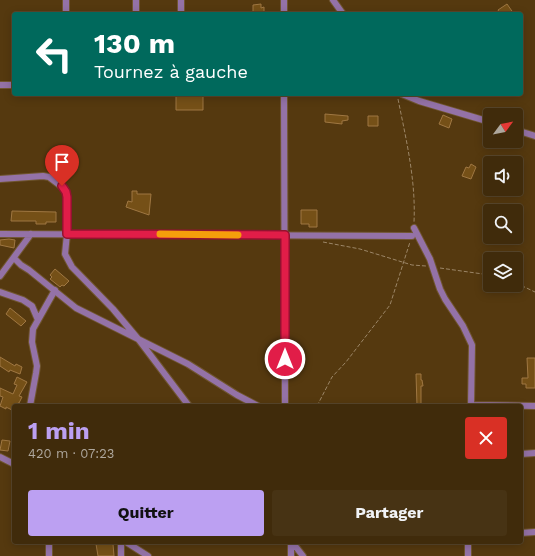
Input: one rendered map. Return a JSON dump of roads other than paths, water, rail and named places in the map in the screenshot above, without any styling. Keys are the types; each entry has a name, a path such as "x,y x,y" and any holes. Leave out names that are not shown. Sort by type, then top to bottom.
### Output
{"street":[{"path":"66,0 66,12"},
{"path":"136,0 136,12"},
{"path":"180,0 181,12"},
{"path":"284,0 284,12"},
{"path":"333,0 342,12"},
{"path":"0,85 12,85"},
{"path":"284,96 285,404"},
{"path":"407,96 483,120"},
{"path":"523,132 535,136"},
{"path":"0,179 43,176 49,177 62,186 67,197 67,234 65,254 72,267 106,302 139,340 187,404"},
{"path":"414,228 433,267 440,289 463,326 472,345 471,404"},
{"path":"0,234 412,236"},
{"path":"0,276 31,234"},
{"path":"14,258 76,308 188,364 254,404"},
{"path":"30,404 37,366 32,335 33,329 55,290"},
{"path":"0,292 23,300 32,306 38,320"},
{"path":"523,406 535,406"},
{"path":"523,454 535,453"},
{"path":"0,457 12,463"},
{"path":"523,533 535,532"},
{"path":"49,544 49,556"},
{"path":"121,544 121,556"},
{"path":"129,544 148,556"},
{"path":"291,556 292,544"},
{"path":"294,544 303,556"},
{"path":"468,544 468,556"}]}
